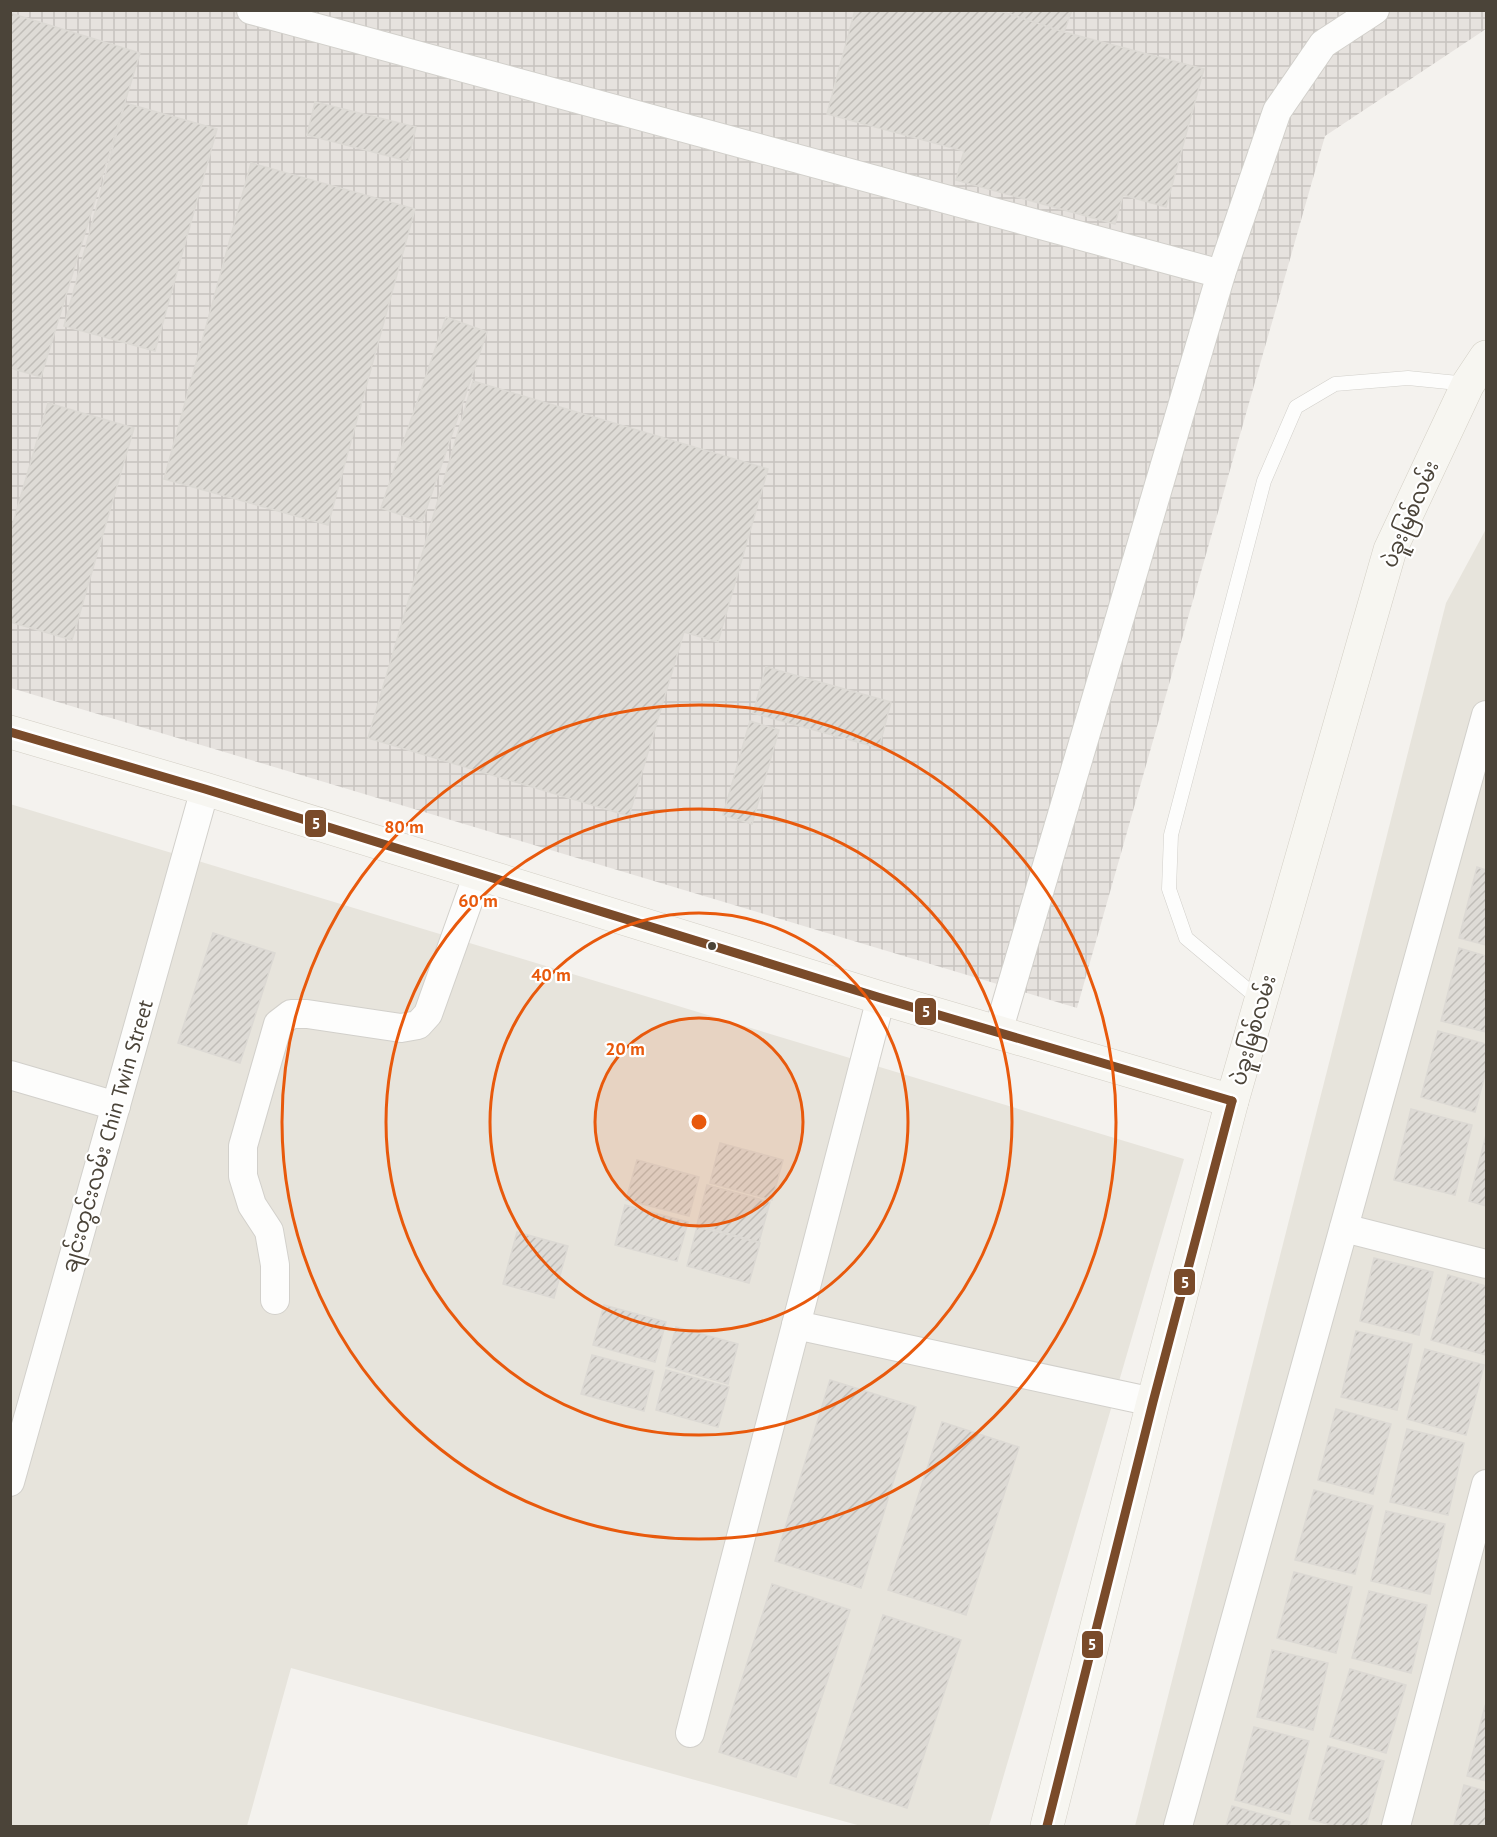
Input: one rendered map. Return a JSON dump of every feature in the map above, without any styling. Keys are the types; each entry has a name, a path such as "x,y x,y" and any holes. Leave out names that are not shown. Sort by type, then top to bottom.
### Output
{"main road":[{"name":"ပဲခူးမြစ်လမ်း","path":"1047,1827 1153,1402 1232,1101 1390,550 1468,384 1486,357"},
{"path":"10,732 204,789 881,998 1232,1101"}],"street":[{"path":"251,10 1221,274"},
{"path":"998,1032 1221,274 1277,111 1323,44 1375,10"},
{"path":"1178,1827 1486,715"},
{"name":"ချင်းတွင်းလမ်း Chin Twin Street","path":"10,1482 204,789"},
{"path":"275,1300 275,1265 269,1231 252,1204 243,1176 243,1146 278,1024 291,1014 307,1014 401,1028 418,1025 428,1014 478,874"},
{"path":"690,1733 881,998"},
{"path":"10,1075 116,1106"},
{"path":"1344,1228 1486,1264"},
{"path":"796,1325 1153,1402"},
{"path":"1396,1827 1486,1484"}],"lane":[{"path":"1261,1001 1186,938 1170,889 1171,835 1264,482 1296,407 1335,384 1408,378 1468,384"}],"shaded area":[{"path":"1486,10 1486,29 1325,136 1077,1008 11,688 10,11"},
{"path":"1486,529 1486,1826 1135,1826 1446,603"},
{"path":"10,804 1184,1159 989,1826 861,1826 291,1668 247,1826 11,1826"}],"building":[{"path":"855,10 997,10 1064,32 1204,69 1166,207 1123,195 1115,224 956,180 964,151 827,114"},
{"path":"1011,10 1072,10 1064,32 1010,14"},
{"path":"10,13 140,53 41,377 10,368"},
{"path":"315,102 416,127 408,161 307,135"},
{"path":"125,103 217,129 155,351 64,326"},
{"path":"251,163 415,209 328,525 164,479"},
{"path":"446,317 487,332 422,522 381,508"},
{"path":"473,381 768,469 718,642 684,632 629,816 368,738"},
{"path":"48,403 134,428 72,640 10,622 10,533"},
{"path":"766,667 891,702 879,748 753,713"},
{"path":"750,721 779,730 752,824 723,815"},
{"path":"1477,867 1486,870 1486,945 1459,938"},
{"path":"213,933 275,953 240,1063 178,1043"},
{"path":"1459,948 1486,956 1486,1032 1441,1021"},
{"path":"1438,1031 1486,1044 1486,1071 1475,1112 1421,1097"},
{"path":"1411,1109 1472,1125 1455,1195 1394,1180"},
{"path":"1486,1135 1486,1206 1469,1201"},
{"path":"720,1143 783,1160 772,1200 710,1183"},
{"path":"637,1160 699,1177 689,1216 626,1200"},
{"path":"707,1185 770,1202 759,1242 697,1225"},
{"path":"625,1205 688,1222 677,1261 615,1245"},
{"path":"697,1227 760,1243 749,1283 687,1266"},
{"path":"517,1232 568,1246 554,1298 503,1284"},
{"path":"1374,1258 1433,1272 1419,1335 1360,1321"},
{"path":"1448,1275 1486,1286 1486,1355 1431,1340"},
{"path":"604,1305 666,1322 655,1362 593,1345"},
{"path":"676,1327 738,1344 728,1384 666,1366"},
{"path":"1356,1331 1412,1344 1397,1410 1341,1397"},
{"path":"1425,1349 1484,1365 1466,1435 1407,1419"},
{"path":"592,1355 654,1371 644,1411 581,1394"},
{"path":"666,1370 729,1387 718,1427 656,1410"},
{"path":"830,1380 916,1407 861,1588 775,1561"},
{"path":"1336,1409 1391,1424 1373,1494 1318,1480"},
{"path":"942,1422 1019,1447 966,1615 888,1590"},
{"path":"1407,1429 1464,1443 1448,1515 1390,1502"},
{"path":"1314,1490 1373,1506 1355,1574 1295,1560"},
{"path":"1386,1511 1445,1524 1430,1594 1371,1581"},
{"path":"1294,1572 1352,1587 1336,1653 1277,1638"},
{"path":"772,1584 850,1610 796,1777 719,1752"},
{"path":"1369,1591 1427,1605 1411,1673 1352,1658"},
{"path":"883,1615 961,1640 907,1808 830,1783"},
{"path":"1272,1650 1328,1663 1313,1730 1257,1717"},
{"path":"1350,1669 1406,1685 1386,1753 1330,1737"},
{"path":"1486,1707 1486,1781 1467,1776"},
{"path":"1254,1727 1309,1741 1290,1814 1235,1800"},
{"path":"1328,1746 1384,1761 1366,1826 1335,1826 1309,1819"},
{"path":"1464,1785 1486,1791 1486,1826 1454,1826"},
{"path":"1232,1806 1290,1822 1289,1826 1226,1826"}],"transit line":[{"name":"5","path":"10,732 205,789 881,998 1232,1101"},
{"name":"5","path":"1047,1826 1153,1402 1232,1101"}]}
